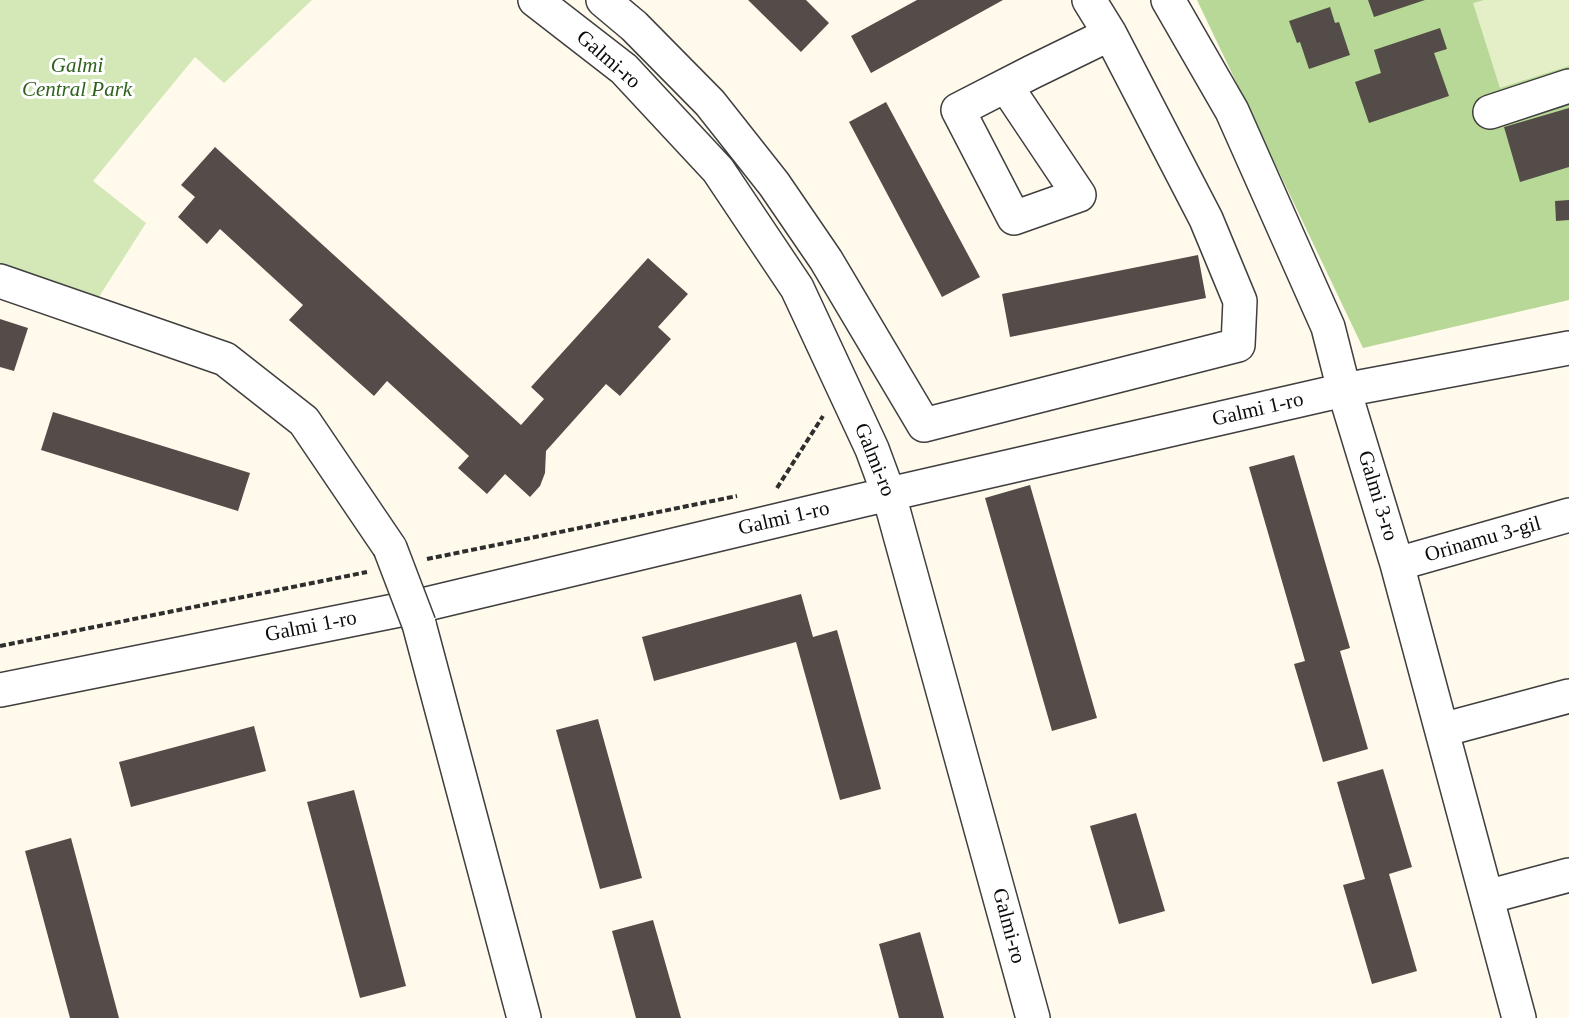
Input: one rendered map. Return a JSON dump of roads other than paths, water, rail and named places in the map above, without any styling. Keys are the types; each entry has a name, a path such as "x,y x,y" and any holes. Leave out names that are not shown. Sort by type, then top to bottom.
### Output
{"street":[{"name":"Galmi-ro","path":"535,0 624,69 718,171 797,288 872,449 889,495 1033,1018"},
{"path":"603,0 634,26 710,103 774,184 826,260 924,425 1238,345 1240,301 1206,219 1110,34 1089,0"},
{"name":"Galmi 3-ro","path":"1168,0 1232,111 1328,327 1344,390 1397,564 1519,1018"},
{"path":"1006,86 1110,34"},
{"path":"1490,112 1569,86"},
{"path":"0,281 225,358 304,421 419,624 524,1018"},
{"name":"Galmi 1-ro","path":"0,690 414,607 1344,390 1569,348"},
{"name":"Orinamu 3-gil","path":"1397,564 1569,515"},
{"path":"1442,730 1569,696"},
{"path":"1486,897 1569,875"}],"park label":[{"name":"Galmi Central Park","path":"77,78"}]}
